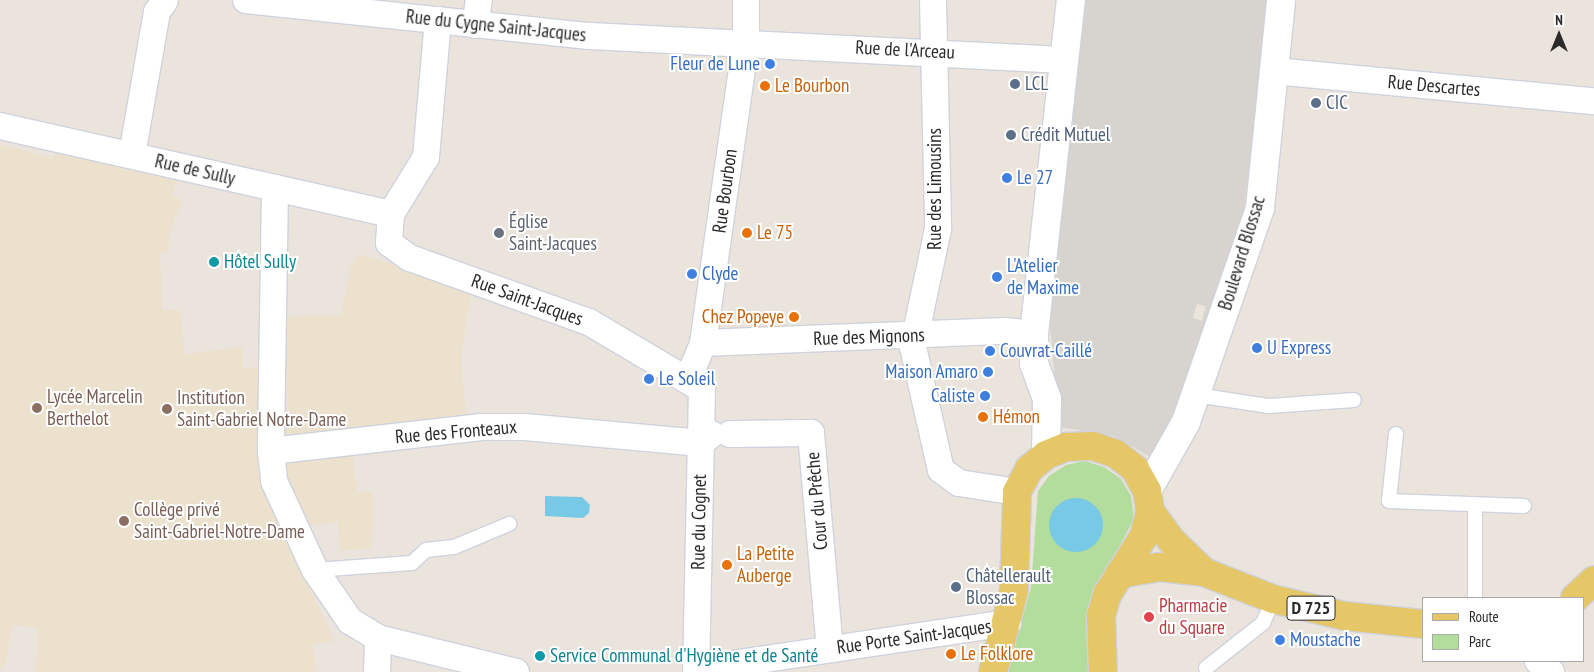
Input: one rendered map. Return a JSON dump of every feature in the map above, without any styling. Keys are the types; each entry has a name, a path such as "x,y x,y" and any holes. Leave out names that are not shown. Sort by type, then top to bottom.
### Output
{"main road":[{"path":"1046,455 1047,399 1034,364 1034,334 1071,0"},
{"name":"Boulevard Blossac","path":"1149,501 1176,445 1196,395 1260,208 1281,0"},
{"path":"993,672 1008,623 1017,558 1017,492 1029,469 1046,455 1066,447 1093,446 1116,454 1135,469 1149,501 1144,536 1119,574 1101,616 1103,672"},
{"name":"D 725","path":"1149,501 1171,540 1204,572"},
{"name":"D 725","path":"1119,574 1160,567 1204,572 1273,599 1345,616 1422,624"}],"street":[{"path":"132,155 157,12 165,0"},
{"name":"Rue du Cygne Saint-Jacques","path":"246,0 438,20 477,12 658,40 746,41"},
{"name":"Rue Bourbon","path":"688,379 704,343 746,41 746,0"},
{"name":"Rue des Limousins","path":"933,0 932,51 938,229 914,335 935,460 949,478 1017,492"},
{"path":"391,214 426,157 438,20"},
{"name":"Rue de l'Arceau","path":"746,41 1064,60"},
{"name":"Rue Descartes","path":"1274,71 1594,101"},
{"name":"Rue de Sully","path":"0,126 391,214"},
{"path":"275,188 271,450 274,481 315,570 350,621 378,638 516,672"},
{"name":"Rue Saint-Jacques","path":"391,214 389,243 410,258 561,309 688,379"},
{"name":"Rue des Mignons","path":"704,343 914,335 1034,334"},
{"name":"Rue du Cognet","path":"688,379 702,389 714,437 696,672"},
{"name":"Rue des Fronteaux","path":"271,450 482,427 525,427 714,437"},
{"name":"Cour du Prêche","path":"714,437 811,433 830,649"},
{"name":"Rue Porte Saint-Jacques","path":"702,672 712,667 1008,623"},
{"path":"377,672 378,638"},
{"path":"1539,662 1551,672"}],"lane":[{"path":"1196,395 1269,406 1354,400"},
{"path":"1396,434 1389,501 1524,506"},
{"path":"1474,504 1475,597"},
{"path":"315,570 412,563 426,550 454,547 508,524"},
{"path":"1206,668 1263,623 1273,599"}],"shaded area":[{"path":"1084,0 1269,0 1242,226 1176,414 1152,458 1114,436 1059,427 1050,325","holes":["1197,304 1206,306 1202,321 1193,318"]},
{"name":"Institution Saint-Gabriel Notre-Dame","path":"0,144 53,159 56,147 178,175 173,196 182,200 170,231 168,252 160,253 162,310 179,310 185,354 242,347 243,368 258,367 261,481 334,641 313,645 316,672 36,672 38,628 12,625 6,661 0,670"},
{"name":"Institution Saint-Gabriel Notre-Dame","path":"362,255 471,288 461,359 466,417 285,437 282,317 341,315 350,270 356,257"},
{"name":"Institution Saint-Gabriel Notre-Dame","path":"352,452 357,492 373,492 371,549 340,550 338,522 306,525 287,482 285,462"}],"green space":[{"path":"1085,461 1104,467 1121,479 1131,496 1134,519 1094,594 1086,631 1089,672 1007,672 1031,588 1038,491 1049,476 1066,465"}],"water":[{"path":"545,496 582,497 590,505 589,513 583,518 545,516"},
{"path":"1071,498 1081,498 1091,502 1099,510 1103,525 1099,540 1091,548 1081,552 1071,552 1061,548 1053,540 1049,530 1049,520 1053,510 1061,502"}],"place":[{"name":"Fleur de Lune","path":"770,64"},
{"name":"LCL","path":"1015,84"},
{"name":"Le Bourbon","path":"765,86"},
{"name":"CIC","path":"1316,103"},
{"name":"Crédit Mutuel","path":"1011,135"},
{"name":"Le 27","path":"1007,178"},
{"name":"Église Saint-Jacques","path":"499,233"},
{"name":"Le 75","path":"747,233"},
{"name":"Hôtel Sully","path":"214,262"},
{"name":"Clyde","path":"692,274"},
{"name":"L'Atelier de Maxime","path":"997,277"},
{"name":"Chez Popeye","path":"794,317"},
{"name":"U Express","path":"1257,348"},
{"name":"Couvrat-Caillé","path":"990,351"},
{"name":"Maison Amaro","path":"988,372"},
{"name":"Le Soleil","path":"649,379"},
{"name":"Caliste","path":"985,396"},
{"name":"Lycée Marcelin Berthelot","path":"37,408"},
{"name":"Institution Saint-Gabriel Notre-Dame","path":"167,409"},
{"name":"Hémon","path":"983,417"},
{"name":"Collège privé Saint-Gabriel-Notre-Dame","path":"124,521"},
{"name":"La Petite Auberge","path":"727,565"},
{"name":"Châtellerault Blossac","path":"956,587"},
{"name":"Pharmacie du Square","path":"1149,617"},
{"name":"Moustache","path":"1280,640"},
{"name":"Le Folklore","path":"951,654"},
{"name":"Service Communal d'Hygiène et de Santé","path":"540,656"}]}
